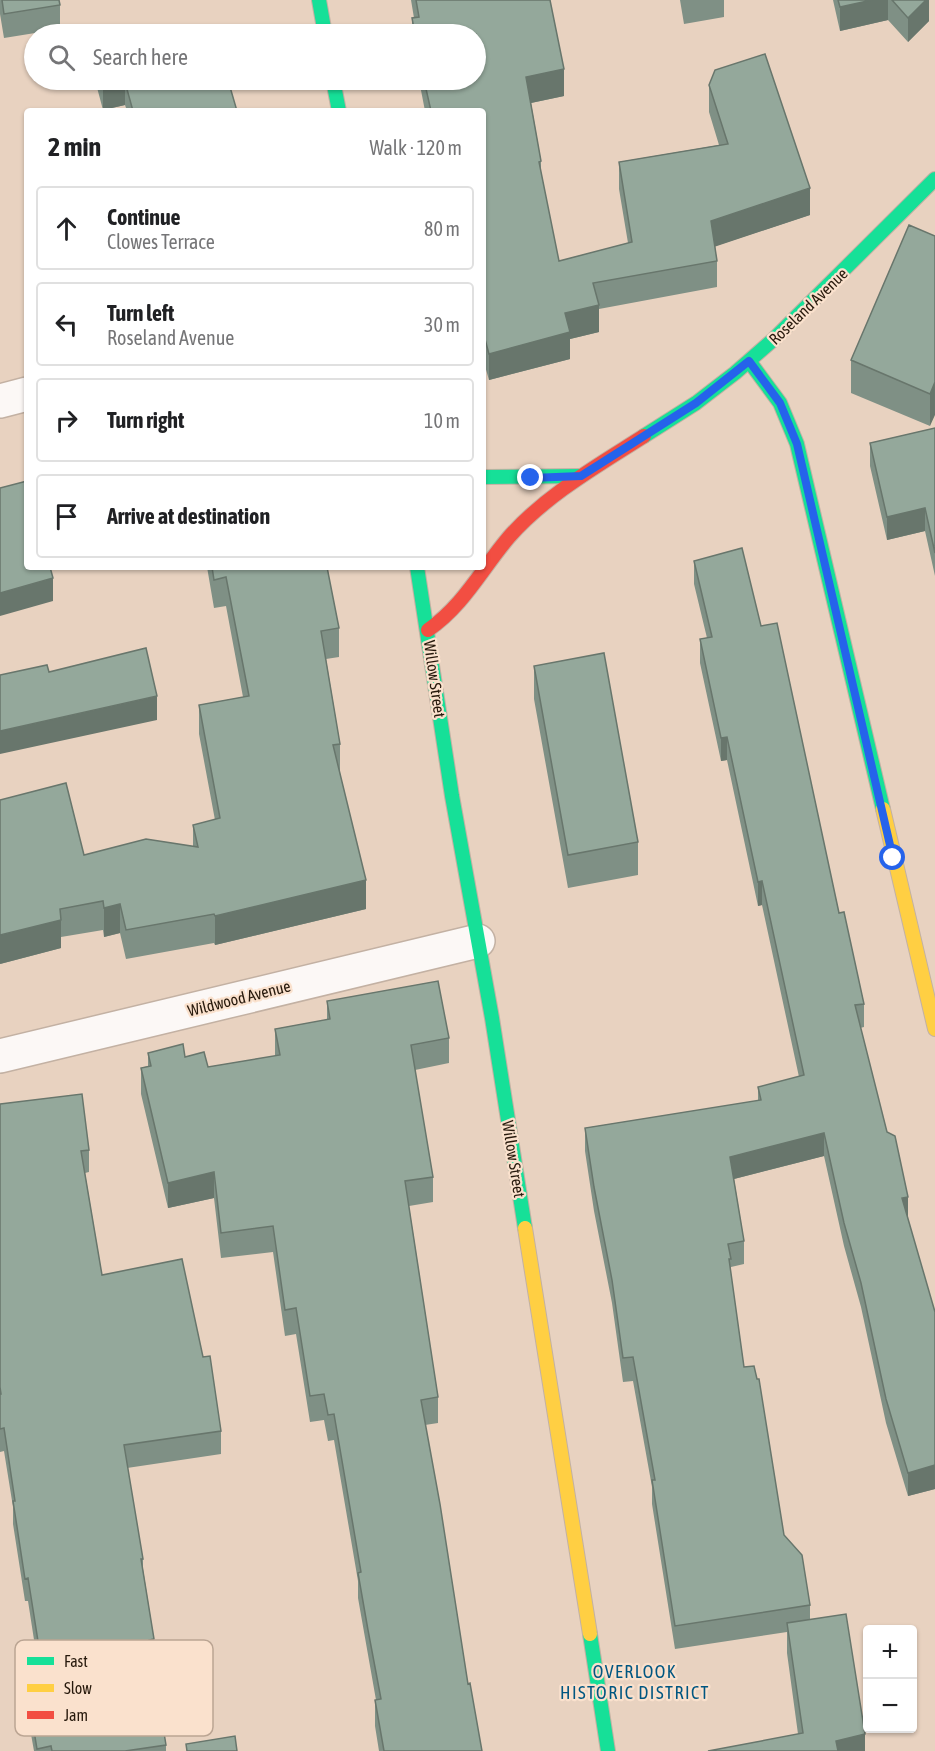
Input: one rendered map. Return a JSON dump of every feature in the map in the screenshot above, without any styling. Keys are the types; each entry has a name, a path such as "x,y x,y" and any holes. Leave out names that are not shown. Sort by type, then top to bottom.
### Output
{"street":[{"path":"319,0 323,24"},
{"path":"335,90 338,108"},
{"name":"Roseland Avenue","path":"486,568 524,521 561,489 696,403 749,361 790,324 935,179"},
{"path":"749,361 780,403 797,444 926,950 935,1029"},
{"path":"0,401 24,395"},
{"path":"486,477 581,476"},
{"name":"Willow Street","path":"418,570 452,796 492,1018 609,1751"},
{"name":"Roseland Avenue","path":"428,630 444,619 459,604 484,570"},
{"name":"Wildwood Avenue","path":"0,1056 478,941"}],"building":[{"path":"2,0 59,0 60,5 4,14"},
{"path":"416,0 550,0 564,69 526,77 541,161 539,162 559,261 632,242 619,162 728,144 709,85 715,70 765,54 810,188 711,221 717,261 593,283 599,305 565,313 570,332 489,354 486,343 486,108 430,108 426,90 486,90 486,24 413,24 412,18 419,17"},
{"path":"838,0 872,0 840,7"},
{"path":"892,0 926,0 908,18"},
{"path":"127,90 231,90 236,108 132,108"},
{"path":"909,225 935,236 935,382 930,394 851,360"},
{"path":"935,428 935,553 925,508 887,517 870,443"},
{"path":"24,482 24,570 51,570 53,578 0,593 0,488"},
{"path":"742,548 761,626 777,623 839,913 844,912 864,1004 855,1005 887,1132 895,1136 908,1197 902,1198 935,1312 935,1465 908,1473 886,1399 861,1283 844,1223 824,1133 730,1157 744,1241 728,1244 744,1367 754,1366 757,1379 759,1379 784,1535 802,1555 810,1605 675,1626 652,1480 655,1480 633,1357 623,1358 612,1280 585,1128 761,1100 758,1087 804,1075 762,881 758,882 727,737 721,738 700,639 712,637 694,561"},
{"path":"212,570 328,570 339,628 321,631 340,744 333,745 366,880 215,916 214,914 126,930 120,904 104,908 103,901 60,909 61,920 0,935 0,800 66,783 84,855 146,839 198,847 193,825 220,818 199,705 249,696 226,577 214,580"},
{"path":"146,648 157,696 0,731 0,675 47,665 49,672"},
{"path":"604,653 638,842 568,855 534,666"},
{"path":"438,981 449,1038 411,1045 433,1177 405,1181 438,1397 421,1400 468,1684 470,1683 482,1751 384,1751 375,1700 381,1699 358,1573 361,1572 334,1414 328,1415 324,1394 310,1396 296,1308 285,1310 273,1226 221,1233 214,1172 168,1183 141,1068 151,1066 148,1053 183,1044 185,1057 204,1052 208,1067 280,1055 275,1029 330,1019 327,1001"},
{"path":"82,1094 89,1150 81,1151 102,1275 182,1259 203,1357 210,1356 221,1431 124,1445 154,1639 38,1640 28,1578 25,1579 4,1428 0,1429 0,1104"},
{"path":"846,1614 863,1733 865,1734 836,1741 838,1751 708,1751 803,1733 787,1623"},
{"path":"35,1736 165,1736 166,1745 125,1751 52,1751 51,1746 37,1749"},
{"path":"235,1736 237,1751 187,1751 186,1744"}],"traffic: fast":[{"path":"319,0 323,24"},
{"path":"335,90 338,108"},
{"path":"644,436 696,403 774,339 935,179"},
{"path":"749,361 780,403 797,444 883,809"},
{"path":"486,477 581,476"},
{"path":"417,570 452,796 492,1018 525,1228"},
{"path":"590,1634 608,1751"}],"traffic: slow":[{"path":"883,809 935,1029"},
{"path":"525,1228 590,1634"}],"traffic: jam":[{"path":"486,567 509,537 539,508 590,470 644,436"},
{"path":"428,630 452,610 484,570"}],"district":[{"name":"OVERLOOK HISTORIC DISTRICT","path":"635,1682"}],"route":[{"path":"531,478 581,476 696,403 749,361 780,403 797,444 893,858"}]}
